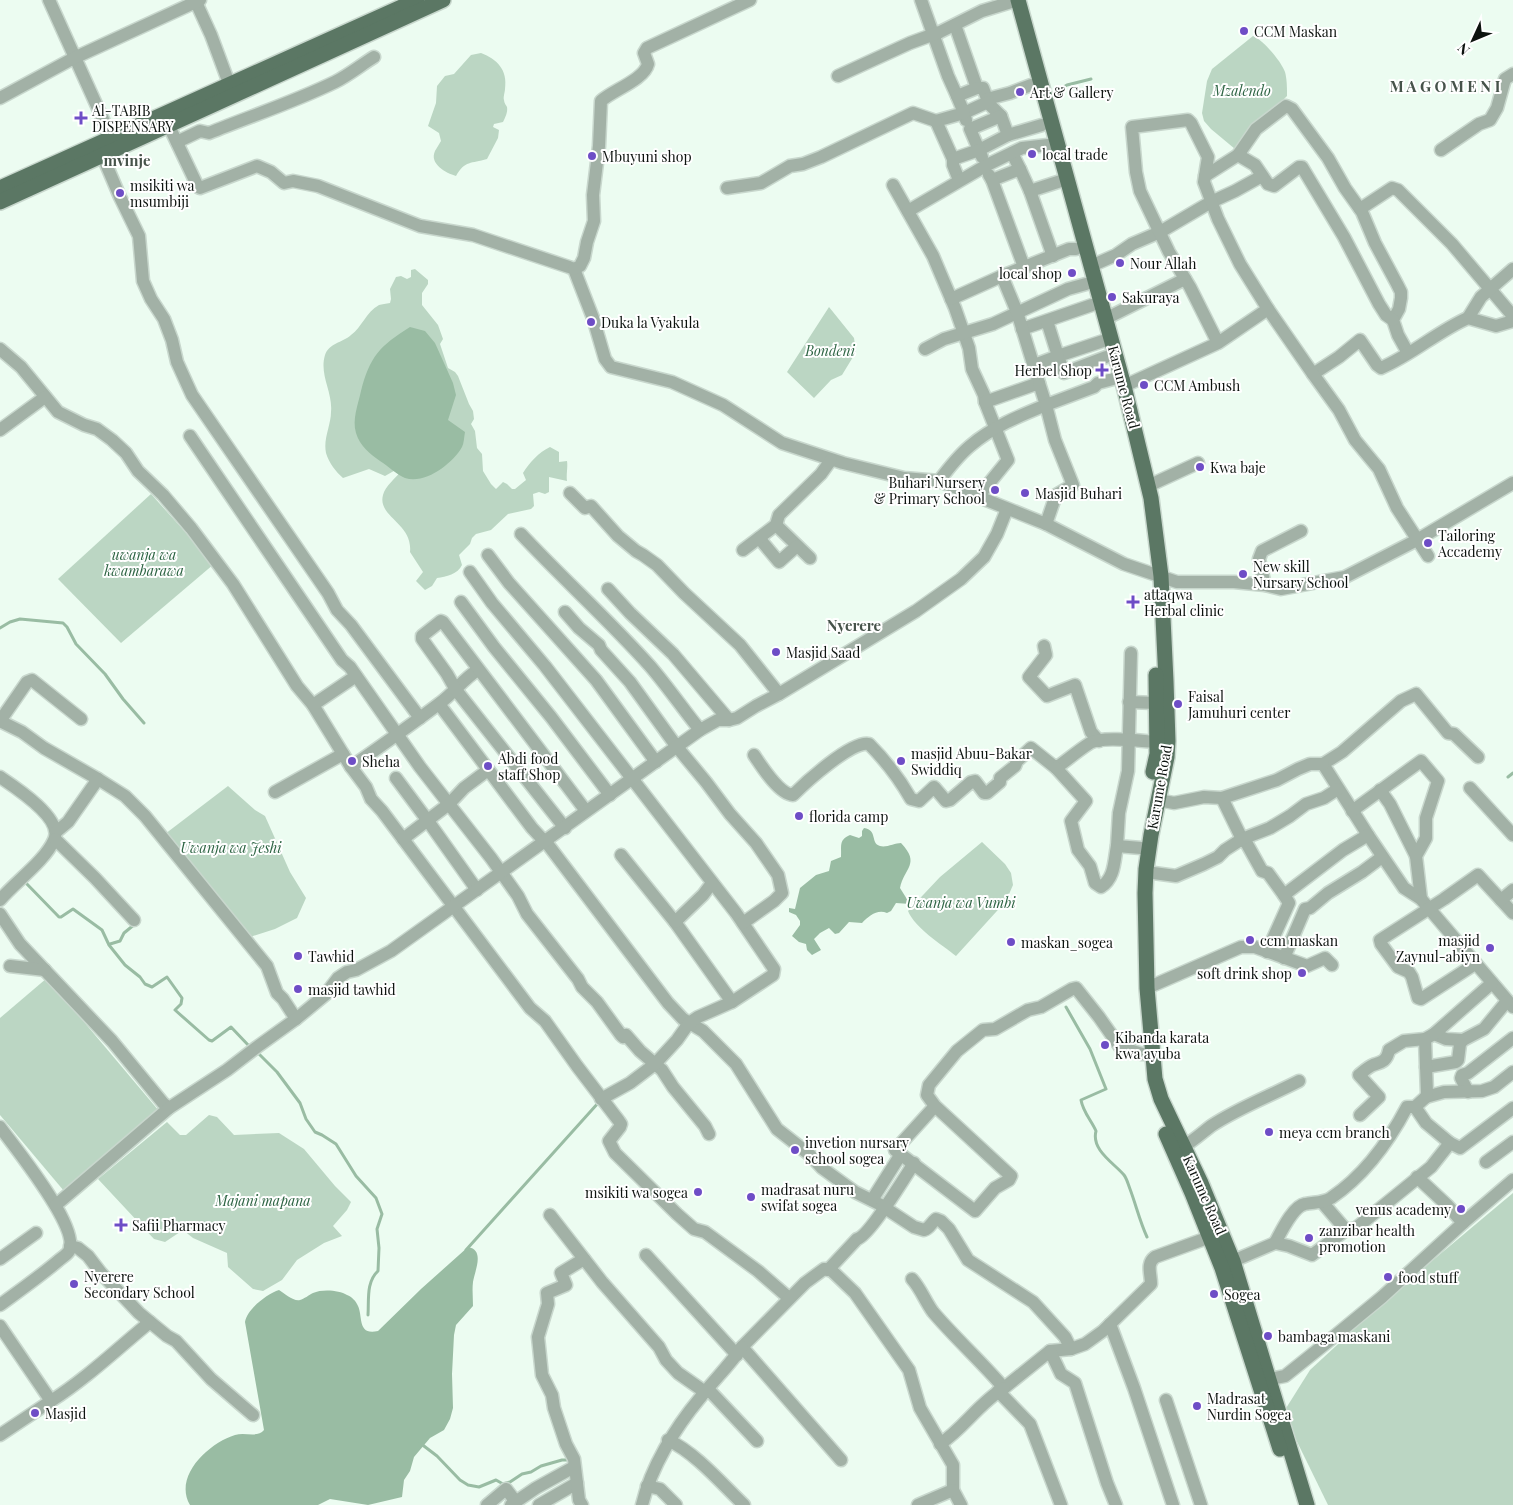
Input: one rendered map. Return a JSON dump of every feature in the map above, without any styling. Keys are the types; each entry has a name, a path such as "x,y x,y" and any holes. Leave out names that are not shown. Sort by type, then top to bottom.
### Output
{"main road":[{"path":"0,202 103,156 114,144 230,86 417,0"},
{"path":"0,188 114,144 169,126 443,0"},
{"path":"1013,1 1031,85 1048,145 1062,180 1076,249 1106,357 1119,382 1155,575 1156,754 1137,866 1136,895 1137,954 1145,1080 1152,1102 1217,1243 1228,1286 1297,1505"},
{"name":"Karume Road","path":"1013,1 1062,180 1105,319 1119,382 1148,486 1158,544 1155,575 1168,741 1146,872 1147,988 1155,1079 1161,1099 1201,1184 1217,1243 1233,1261 1307,1505"}],"street":[{"path":"50,0 74,58 114,144"},
{"path":"169,126 196,186 200,188 257,166 271,172 284,183 293,181 318,186 420,226 473,235 578,269 584,258 594,221 593,195 599,146 600,101 629,84 644,71 648,64 644,53 647,48 750,0"},
{"path":"921,0 970,130 992,180 1024,268"},
{"path":"1,95 74,58 197,1 230,86"},
{"path":"838,76 854,67 955,25 982,10 1013,1"},
{"path":"955,25 977,88"},
{"path":"177,142 200,131 209,133 301,97 335,82 374,57"},
{"path":"1441,150 1479,124 1490,120 1496,108 1505,79 1513,74"},
{"path":"727,188 761,183 790,166 803,164 821,157 913,113 936,121 964,113 987,100 1031,85"},
{"path":"957,96 977,88 983,88 987,100 1001,116 1008,135"},
{"path":"1205,176 1214,171 1223,162 1238,155 1256,129 1286,106 1289,106 1328,158 1360,210 1401,292 1399,309 1393,320"},
{"path":"970,130 1001,116"},
{"path":"936,121 953,159 953,165 959,180"},
{"path":"1218,343 1151,217 1140,191 1136,172 1132,127 1190,121 1208,156 1204,182 1211,202 1240,264 1268,309 1339,410 1355,440 1380,469 1397,508 1428,556"},
{"path":"953,159 979,150 1008,135 1042,125"},
{"path":"908,211 986,165 1022,148 1048,145"},
{"path":"1012,153 1030,191 1053,256"},
{"path":"1238,155 1254,165 1268,184 1274,186 1299,167 1302,167 1344,238 1379,304 1386,315 1393,320 1408,354"},
{"path":"103,156 139,236 144,281 164,319 172,340 177,362 192,395 328,593 337,610 351,625 420,718"},
{"path":"992,180 1020,169"},
{"path":"1090,266 1160,232 1211,202 1262,176"},
{"path":"1030,191 1062,180"},
{"path":"893,185 933,256 964,332 972,368 984,394 985,402 1008,460 978,497"},
{"path":"1360,210 1392,188 1398,190 1452,244 1513,316"},
{"path":"951,300 1002,276 1069,249 1076,249"},
{"path":"574,269 593,318 605,359 611,366 672,382 723,404 782,443 831,460 904,478 939,481 1046,524 1124,564 1177,582 1234,582 1265,585 1281,589 1345,578 1417,540 1513,483"},
{"path":"1468,318 1473,308 1490,289 1513,269"},
{"path":"1002,276 1017,312 1055,440 1072,485 1056,494 1046,524"},
{"path":"1105,319 1184,278"},
{"path":"925,349 944,339 993,324 1068,288 1086,284"},
{"path":"1022,329 1092,305"},
{"path":"939,481 970,446 996,428 1019,416 1094,387 1098,383 1119,382 1218,343 1268,309"},
{"path":"1313,374 1360,340 1376,365 1381,368 1408,354 1453,324 1468,318 1496,326 1513,321"},
{"path":"1047,321 1064,373 1106,357"},
{"path":"1034,365 1103,341"},
{"path":"0,348 21,366 58,412 96,429 126,453 138,471 168,501 191,528 233,584 297,686 313,705 351,767 366,787 371,799 530,1008 545,1021 621,1124 609,1141 615,1153 694,1229 704,1232 758,1271 789,1298"},
{"path":"985,402 1039,383"},
{"path":"0,430 45,397"},
{"path":"190,436 342,660 356,676 420,767 518,896 527,914 621,1035 623,1037 626,1035 658,1067 705,1126 709,1134"},
{"path":"743,550 776,525 778,515 822,474 831,460"},
{"path":"1148,486 1198,462"},
{"path":"570,493 585,508 590,506 618,536 657,565 740,645 779,694"},
{"path":"56,1205 169,1108 227,1070 296,1019 325,995 343,975 391,951 546,842 586,811 700,730 718,720 737,718 779,694 916,611 961,579 984,557 997,534 1007,509"},
{"path":"776,525 810,558"},
{"path":"1265,585 1259,559 1262,551 1301,531"},
{"path":"521,534 651,667 700,730"},
{"path":"759,538 779,562 798,546"},
{"path":"488,555 509,583 596,680 656,762"},
{"path":"470,572 492,603 545,666 743,923 774,972 773,975 732,1002 689,1023 658,1067 603,1101"},
{"path":"608,589 673,654 729,720"},
{"path":"461,602 610,795"},
{"path":"566,612 579,628 599,645 601,650 630,682 677,747 730,814 750,836 778,875 782,893 743,923"},
{"path":"565,828 456,690 422,639 425,632 441,621 444,622 478,670 586,811"},
{"path":"1044,646 1046,655 1029,676 1047,696 1075,684 1091,732 1099,741"},
{"path":"754,756 772,780 790,796 793,796 807,780 828,764 860,744 865,743 869,744 885,760 901,781 911,799 919,801 934,788 946,801 975,781 984,793 987,793 1000,782 1000,778 1015,766 1017,761 1031,748 1056,768 1086,801 1071,821 1078,850 1090,866 1095,883 1101,887 1112,876 1117,846 1119,813 1128,770 1131,653"},
{"path":"351,767 439,704 456,690 469,675 478,670"},
{"path":"313,705 356,676"},
{"path":"81,718 32,680 29,680 0,721 2,726 22,732 44,748 125,796 145,816 252,945 267,966 277,993 296,1019"},
{"path":"1158,800 1174,803 1204,797 1222,798 1276,780 1304,766 1323,764 1342,752 1401,701 1416,694 1448,733 1454,734 1478,757"},
{"path":"1129,702 1156,703"},
{"path":"439,704 658,991 683,1019 703,1031 736,1064 777,1129 810,1155 822,1168 855,1192 884,1207 914,1227 924,1230 929,1228 932,1222 936,1220 945,1224 960,1244 968,1260 1033,1302 1065,1337 1071,1349"},
{"path":"1056,768 1090,743 1128,740 1156,742"},
{"path":"275,792 343,754"},
{"path":"1352,811 1421,761 1438,780 1426,818 1426,838 1416,856"},
{"path":"1323,764 1404,888 1424,904 1510,1004 1484,1029 1463,1040 1460,1044 1458,1060 1456,1062 1426,1067"},
{"path":"403,839 449,804 464,788 488,770"},
{"path":"0,777 35,803 52,823 55,836 134,920"},
{"path":"396,778 477,890"},
{"path":"0,900 46,853 55,836 68,822 98,779"},
{"path":"1470,788 1513,835"},
{"path":"1146,872 1176,876 1218,857 1242,839 1270,828 1306,804 1324,798 1338,789"},
{"path":"1380,790 1390,804 1416,856 1424,904"},
{"path":"1222,798 1242,839 1247,844 1262,871 1268,873 1289,903 1268,952"},
{"path":"1284,895 1343,850 1368,835"},
{"path":"1117,846 1140,848"},
{"path":"621,855 675,922 732,1002"},
{"path":"1284,958 1305,909 1310,908 1328,893 1382,857"},
{"path":"1475,964 1423,999 1418,998 1412,976 1409,972 1398,967 1380,940 1424,904 1478,875 1513,913"},
{"path":"675,922 703,895 712,883"},
{"path":"1502,900 1513,890"},
{"path":"0,914 20,944 117,1047 162,1103 169,1108"},
{"path":"5,967 15,961 20,944"},
{"path":"1147,988 1241,947 1254,947 1307,966 1323,958 1327,959 1332,966"},
{"path":"5,967 45,970"},
{"path":"1426,1097 1429,1037 1492,983"},
{"path":"935,1106 895,1150 976,1211 995,1188 1009,1180 1011,1176 935,1106 927,1095 929,1085 957,1051 983,1030 995,1029 1028,1010 1041,1007 1072,988 1076,988 1120,1047 1142,1054"},
{"path":"1360,1115 1379,1096 1359,1075 1388,1057 1389,1050 1404,1041 1429,1037 1463,1040"},
{"path":"1468,1092 1461,1078 1462,1075 1468,1073 1513,1038"},
{"path":"1233,1261 1275,1242 1291,1215 1302,1204 1322,1202 1330,1199 1367,1168 1394,1131 1408,1107 1415,1107 1426,1097 1444,1092 1482,1092 1494,1087 1513,1072"},
{"path":"1183,1147 1196,1140 1212,1126 1264,1097 1299,1081"},
{"path":"1415,1107 1426,1123 1450,1143 1460,1148 1513,1108"},
{"path":"0,1127 56,1205 67,1226 70,1246 68,1252 50,1268 0,1305"},
{"path":"1486,1162 1513,1142"},
{"path":"1275,1242 1312,1255 1346,1230 1356,1228 1431,1167 1450,1143"},
{"path":"872,1200 900,1154"},
{"path":"828,1270 856,1239 861,1238 914,1163"},
{"path":"1417,1178 1448,1206 1463,1224"},
{"path":"1270,1379 1285,1376 1325,1344 1382,1297 1513,1180"},
{"path":"1322,1202 1346,1230"},
{"path":"550,1215 659,1347 666,1360 678,1373 706,1391 757,1441"},
{"path":"0,1259 36,1233"},
{"path":"940,1444 960,1428 983,1403 1050,1352 1071,1349 1085,1344 1110,1324 1151,1284 1150,1260 1155,1257 1217,1243"},
{"path":"70,1246 78,1248 88,1256 122,1296 150,1322 176,1341 211,1379 253,1415"},
{"path":"646,1255 841,1460"},
{"path":"577,1503 574,1459 566,1444 554,1408 552,1395 542,1375 538,1337 548,1304 547,1293 566,1286 561,1273 584,1258"},
{"path":"642,1505 647,1486 668,1440 739,1351 789,1298 824,1269 831,1270 855,1293 908,1370 920,1408 952,1465 953,1490 961,1505"},
{"path":"912,1279 934,1313 975,1354 1001,1390 1030,1424 1061,1505"},
{"path":"0,1435 76,1385 97,1368 110,1354 150,1322"},
{"path":"1110,1324 1134,1388 1173,1505"},
{"path":"0,1326 51,1401"},
{"path":"1050,1352 1061,1374 1075,1383 1107,1483 1116,1505"},
{"path":"1166,1400 1201,1505"},
{"path":"668,1440 677,1444 744,1505"},
{"path":"487,1505 506,1489 514,1503 536,1488 574,1467"},
{"path":"539,1505 577,1483"},
{"path":"647,1486 660,1489 676,1505"},
{"path":"918,1505 953,1490"}],"green space":[{"name":"Mzalendo","path":"1253,36 1266,46 1283,67 1287,96 1235,149 1204,121 1202,113 1207,81 1212,69"},
{"path":"481,53 492,58 503,71 505,76 504,99 507,113 503,122 494,124 493,127 499,130 498,138 487,159 462,167 456,176 443,170 436,164 434,160 435,151 441,141 439,133 428,126 436,103 437,86 445,76 454,74 471,55"},
{"path":"415,269 428,280 428,284 422,293 422,305 438,325 443,339 440,344 448,368 458,376 473,411 474,419 471,424 475,431 477,448 482,454 483,471 491,484 496,489 503,482 512,489 515,489 526,480 523,473 531,462 550,447 559,452 559,462 567,461 567,481 549,477 549,492 533,494 534,506 531,509 508,514 491,530 476,534 470,544 459,555 462,565 458,571 437,578 432,586 425,590 416,581 423,572 410,552 406,534 385,509 383,503 383,495 386,488 402,470 399,468 385,476 369,469 343,478 331,464 325,448 331,412 324,370 327,351 355,332 367,315 375,308 379,305 390,303 390,289 396,277 401,276 407,279 411,277 411,270"},
{"name":"Bondeni","path":"829,307 854,338 856,352 842,375 831,380 814,398 787,372"},
{"name":"uwanja wa kwambarawa","path":"151,494 214,564 121,643 58,579"},
{"name":"Uwanja wa Jeshi","path":"228,786 255,810 265,816 290,872 306,898 297,918 275,929 247,938 165,834"},
{"name":"Uwanja wa Vumbi","path":"982,842 1005,864 1011,873 1013,885 1006,901 956,956 922,930 908,911 940,877"},
{"path":"47,978 159,1111 64,1191 0,1115 0,1018"},
{"name":"Majani mapana","path":"209,1115 217,1117 234,1135 279,1133 304,1149 351,1202 347,1210 333,1226 342,1236 324,1243 297,1260 282,1280 263,1291 253,1289 228,1267 227,1253 193,1238 183,1230 165,1242 154,1239 98,1179 167,1122 180,1135 186,1135"},
{"path":"1513,1193 1513,1505 1328,1505 1283,1413 1310,1370 1389,1297"}],"shaded area":[{"path":"410,327 425,331 435,343 453,383 456,395 448,420 465,432 462,447 452,460 438,471 413,479 399,475 369,452 358,438 355,428 356,412 368,369 384,346"},
{"path":"864,828 871,831 875,842 880,846 901,843 907,850 911,861 900,888 910,904 896,903 891,911 887,913 877,913 862,923 849,922 839,933 835,934 829,928 814,939 821,950 812,955 807,950 806,944 799,942 792,936 800,925 800,921 796,915 789,912 789,908 795,909 800,888 816,875 829,871 831,861 841,857 841,844 844,839 850,835 859,838 862,836"},
{"path":"468,1247 476,1252 478,1261 473,1282 473,1306 456,1325 454,1335 453,1408 444,1430 430,1438 414,1457 410,1471 404,1480 402,1497 368,1505 330,1499 318,1505 190,1505 186,1494 186,1483 196,1462 215,1445 225,1439 239,1434 258,1434 264,1430 245,1322 253,1307 279,1290 292,1299 298,1300 317,1292 335,1291 344,1293 354,1299 362,1324 367,1331 378,1331"}],"waterway":[{"path":"1055,92 1067,85 1091,79"},
{"path":"0,628 20,619 63,623 76,644 105,674 144,723"},
{"path":"1508,777 1513,773"},
{"path":"25,882 59,917 73,909 102,930 109,945 125,965 140,977 145,984 152,987 167,977 182,998 181,1004 175,1010 209,1040 212,1041 231,1027 250,1047"},
{"path":"110,944 120,941 124,933 135,924"},
{"path":"1066,1007 1090,1049 1106,1089 1081,1100 1082,1104 1096,1131 1095,1138 1100,1150 1126,1178 1147,1237"},
{"path":"257,1052 277,1072 300,1103 306,1119 315,1132 336,1144 356,1176 376,1198 382,1214 377,1229 379,1248 378,1271 374,1275 370,1286 368,1315"},
{"path":"466,1250 599,1102"},
{"path":"420,1443 437,1456 460,1480 468,1485 479,1487 496,1480 503,1484 510,1482 522,1474 531,1472 541,1466 562,1460 570,1460"}],"place":[{"name":"CCM Maskan","path":"1244,31"},
{"name":"Art & Gallery","path":"1020,92"},
{"name":"Al-TABIB DISPENSARY","path":"81,118"},
{"name":"local trade","path":"1032,154"},
{"name":"Mbuyuni shop","path":"592,156"},
{"name":"msikiti wa msumbiji","path":"120,193"},
{"name":"Nour Allah","path":"1120,263"},
{"name":"local shop","path":"1072,273"},
{"name":"Sakuraya","path":"1112,297"},
{"name":"Duka la Vyakula","path":"591,322"},
{"name":"Herbel Shop","path":"1102,370"},
{"name":"CCM Ambush","path":"1144,385"},
{"name":"Kwa baje","path":"1200,467"},
{"name":"Buhari Nursery & Primary School","path":"995,490"},
{"name":"Masjid Buhari","path":"1025,493"},
{"name":"Tailoring Accademy","path":"1428,543"},
{"name":"New skill Nursary School","path":"1243,574"},
{"name":"attaqwa Herbal clinic","path":"1133,602"},
{"name":"Masjid Saad","path":"776,652"},
{"name":"Faisal Jamuhuri center","path":"1178,704"},
{"name":"Sheha","path":"352,761"},
{"name":"masjid Abuu-Bakar Swiddiq","path":"901,761"},
{"name":"Abdi food staff Shop","path":"488,766"},
{"name":"florida camp","path":"799,816"},
{"name":"ccm maskan","path":"1250,940"},
{"name":"maskan_sogea","path":"1011,942"},
{"name":"masjid Zaynul-abiyn","path":"1490,948"},
{"name":"Tawhid","path":"298,956"},
{"name":"soft drink shop","path":"1302,973"},
{"name":"masjid tawhid","path":"298,989"},
{"name":"Kibanda karata kwa ayuba","path":"1105,1045"},
{"name":"meya ccm branch","path":"1269,1132"},
{"name":"invetion nursary school sogea","path":"795,1150"},
{"name":"msikiti wa sogea","path":"698,1192"},
{"name":"madrasat nuru swifat sogea","path":"751,1197"},
{"name":"venus academy","path":"1461,1209"},
{"name":"Safii Pharmacy","path":"121,1225"},
{"name":"zanzibar health promotion","path":"1309,1238"},
{"name":"food stuff","path":"1388,1277"},
{"name":"Nyerere Secondary School","path":"74,1284"},
{"name":"Sogea","path":"1214,1294"},
{"name":"bambaga maskani","path":"1268,1336"},
{"name":"Madrasat Nurdin Sogea","path":"1197,1406"},
{"name":"Masjid","path":"35,1413"}],"district":[{"name":"M A G O M E N I","path":"1445,86"},
{"name":"mvinje","path":"127,160"},
{"name":"Nyerere","path":"854,625"}]}
